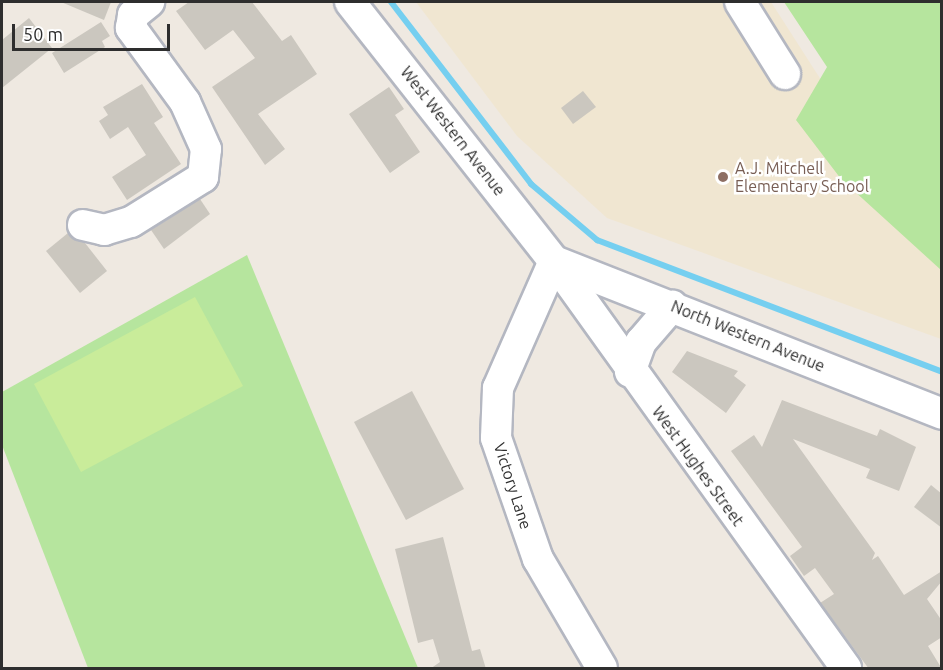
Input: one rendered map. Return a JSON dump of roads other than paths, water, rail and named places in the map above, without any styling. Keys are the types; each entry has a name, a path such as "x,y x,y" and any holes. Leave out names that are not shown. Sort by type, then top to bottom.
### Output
{"street":[{"path":"83,225 104,230 131,222 203,177 206,149 185,102 131,28 133,15 149,2"},
{"name":"West Western Avenue","path":"350,2 554,261"},
{"path":"740,2 785,74"},
{"name":"North Western Avenue","path":"554,261 942,414"},
{"name":"West Hughes Street","path":"554,261 630,372 846,669"},
{"name":"Victory Lane","path":"554,261 498,388 496,438 538,559 602,669"},
{"path":"630,372 641,342 672,306"}],"waterway":[{"path":"391,2 531,184 597,240 942,372"}],"place":[{"name":"A.J. Mitchell Elementary School","path":"723,177"}]}
